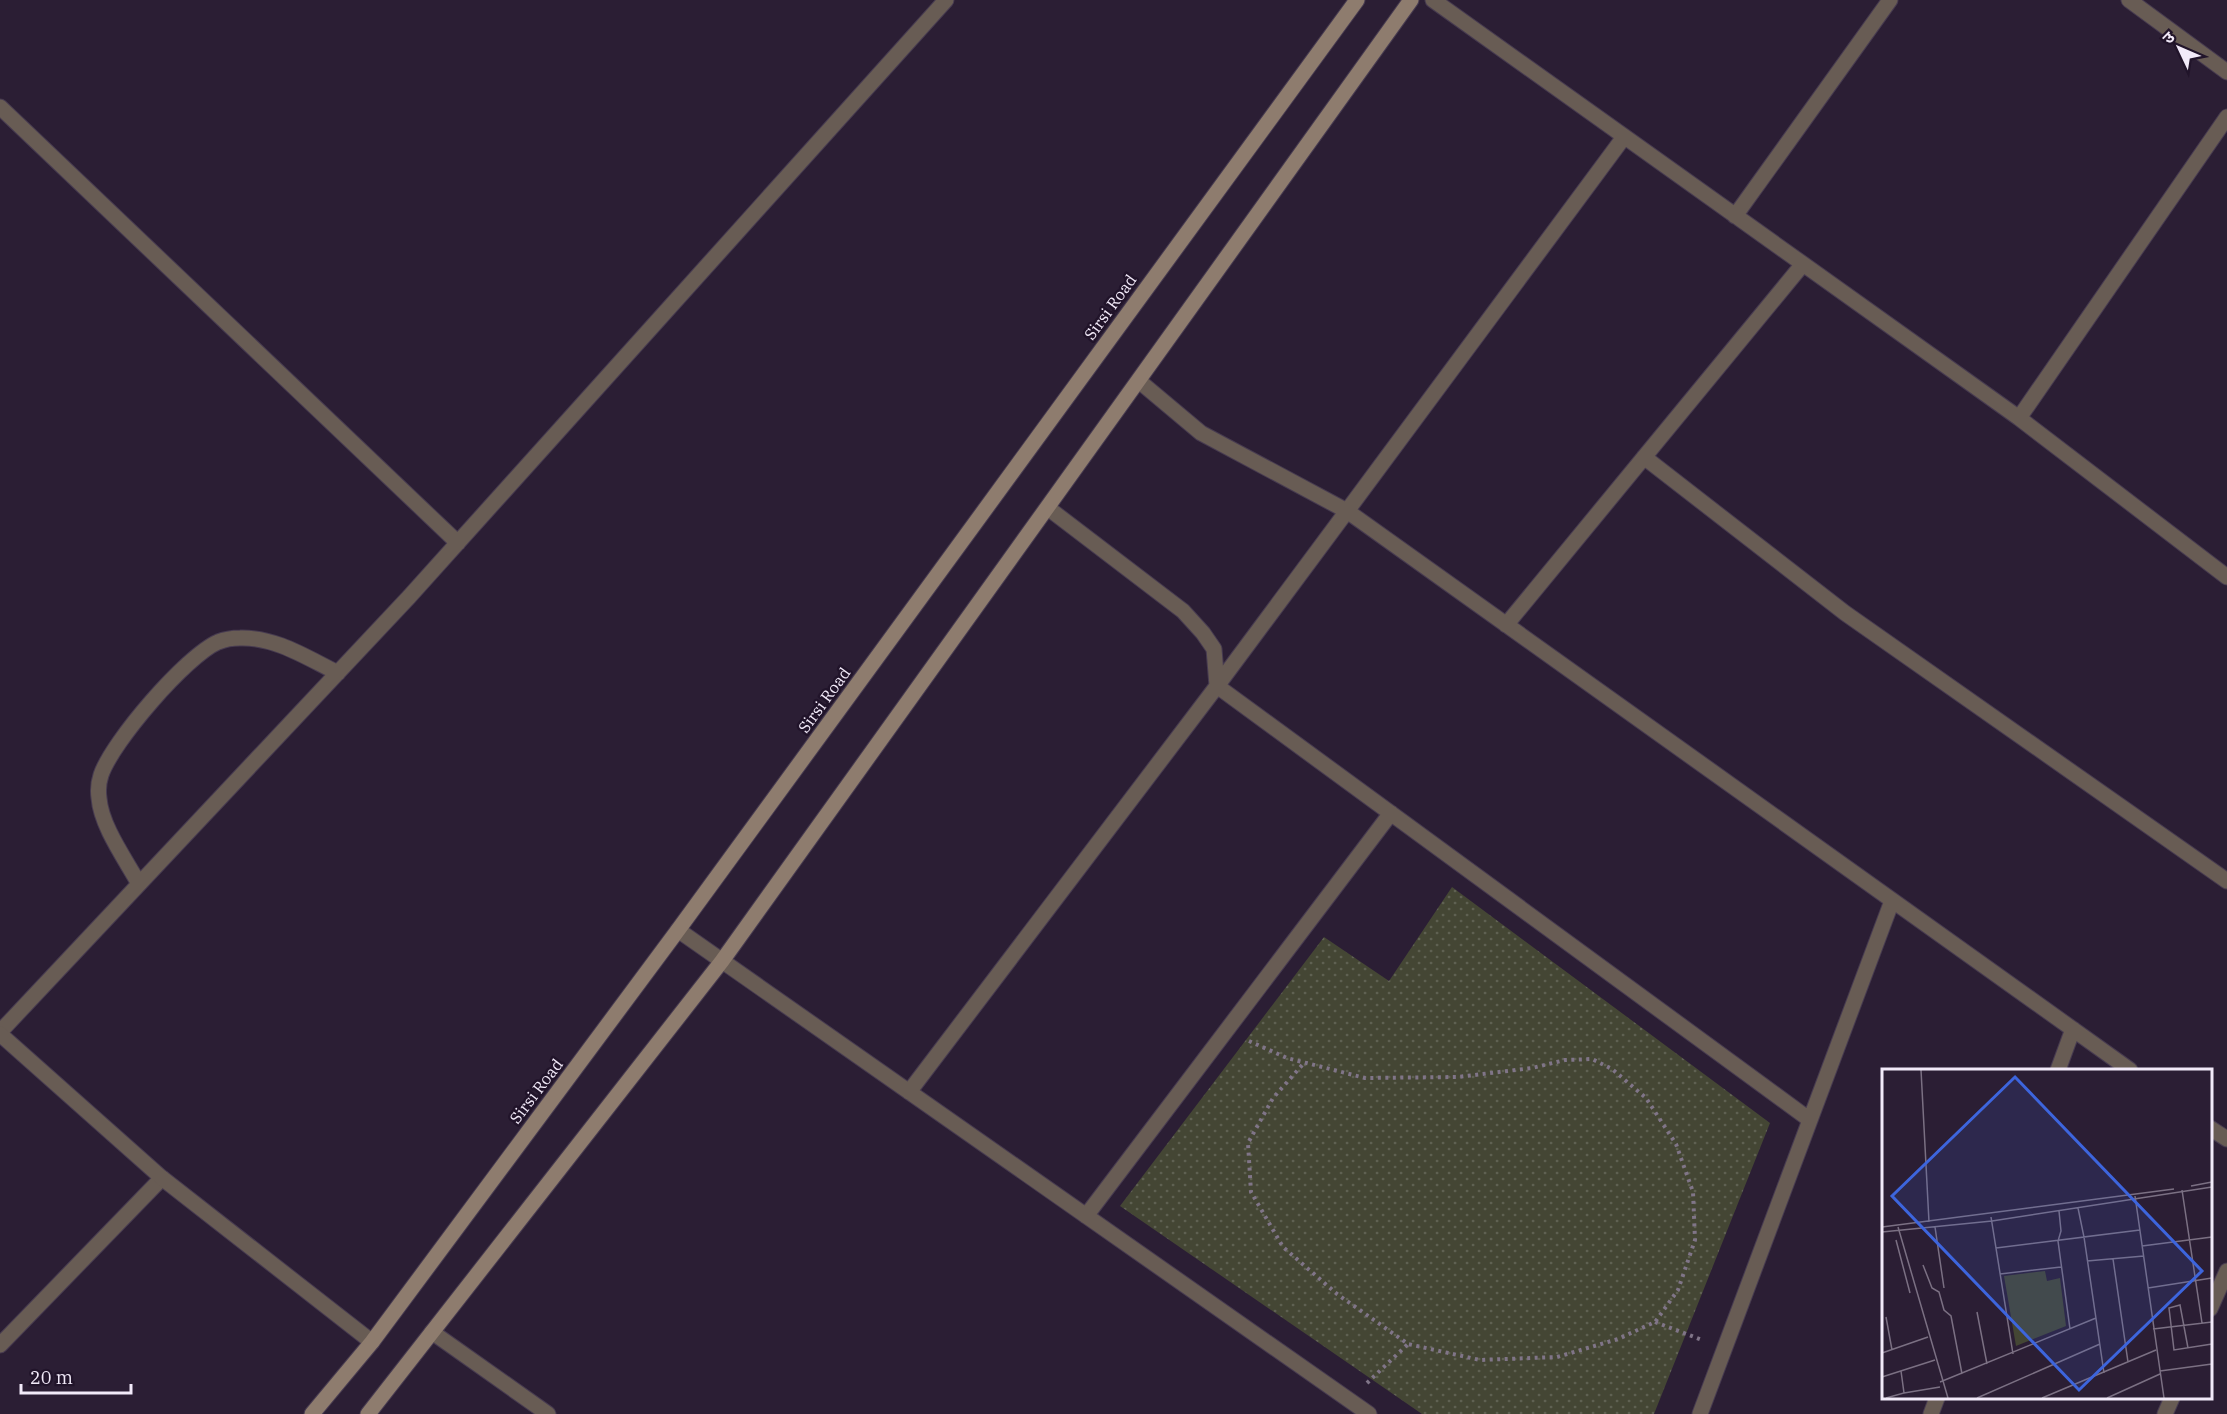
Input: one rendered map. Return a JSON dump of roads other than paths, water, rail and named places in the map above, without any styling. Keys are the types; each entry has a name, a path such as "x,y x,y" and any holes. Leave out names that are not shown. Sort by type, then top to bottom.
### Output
{"street":[{"path":"372,1342 162,1178 0,1033 458,543 946,0"},
{"name":"Sirsi Road","path":"312,1414 372,1342 678,930 1357,0"},
{"path":"368,1414 722,961 1411,0"},
{"path":"1433,0 2019,418 2227,577"},
{"path":"1735,216 1890,0"},
{"path":"2129,0 2227,72"},
{"path":"0,107 458,543"},
{"path":"2019,418 2227,117"},
{"path":"909,1092 1217,686 1624,137"},
{"path":"1506,625 1803,264"},
{"path":"1139,381 1201,433 1347,511 2127,1069"},
{"path":"1644,457 1845,613 2227,881"},
{"path":"1048,508 1183,610 1214,649 1217,686 1810,1120"},
{"path":"139,884 105,821 99,798 100,776 113,749 150,702 197,655 218,642 239,638 261,640 286,647 338,674"},
{"path":"1086,1216 1391,813"},
{"path":"1700,1414 1892,901"},
{"path":"678,930 1370,1414"},
{"path":"2059,1069 2073,1029"},
{"path":"2212,1129 2227,1140"},
{"path":"0,1345 162,1178"},
{"path":"2212,1307 2227,1271"},
{"path":"432,1332 548,1414"},
{"path":"1931,1414 1937,1399"},
{"path":"2165,1414 2172,1399"}]}
